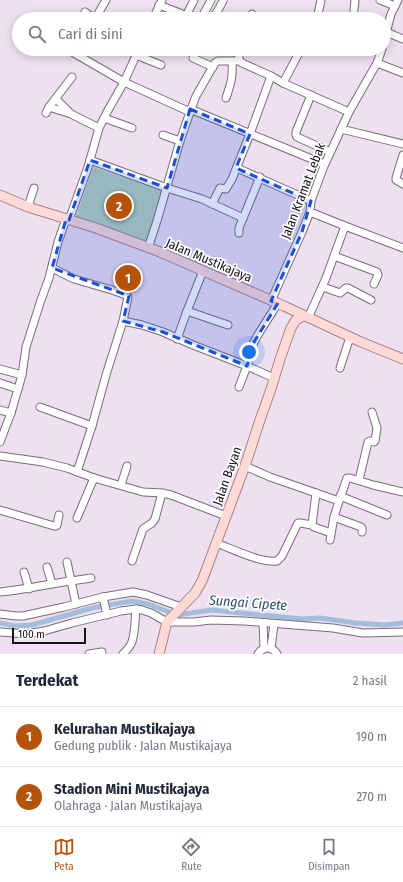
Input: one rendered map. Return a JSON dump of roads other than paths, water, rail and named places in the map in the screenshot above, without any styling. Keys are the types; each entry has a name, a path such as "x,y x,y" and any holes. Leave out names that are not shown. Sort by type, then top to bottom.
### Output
{"main road":[{"name":"Jalan Mustikajaya","path":"0,195 28,207 96,228 148,248 278,303 350,337 403,359"},
{"path":"278,303 290,317 291,328"},
{"name":"Jalan Bayan","path":"170,619 200,587 245,466 291,328 296,320 306,317"},
{"path":"159,654 170,619"}],"street":[{"path":"99,12 106,0"},
{"path":"188,12 194,0"},
{"path":"205,12 211,0"},
{"path":"318,12 320,0"},
{"path":"354,10 355,0"},
{"path":"380,0 396,3 391,16"},
{"path":"217,12 223,1"},
{"path":"156,12 161,3 178,12"},
{"path":"391,34 403,39"},
{"path":"84,56 124,82 190,111 324,164"},
{"path":"0,442 18,389 22,375 26,347 38,307 49,278 58,242 68,220 90,160 99,128 136,56"},
{"path":"145,56 161,65"},
{"path":"226,98 238,56"},
{"path":"283,83 297,56"},
{"name":"Jalan Kramat Lebak","path":"239,386 254,342 278,303 291,258 310,212 311,201 324,164 349,112 380,56"},
{"path":"193,58 212,67"},
{"path":"148,248 190,111 196,96 216,62 236,61 349,112"},
{"path":"377,63 403,73"},
{"path":"212,204 220,188 227,189 232,181 271,76"},
{"path":"72,77 48,110 71,114 99,128"},
{"path":"311,95 296,135 297,137 330,152"},
{"path":"56,99 71,114"},
{"path":"104,118 132,128"},
{"path":"341,129 403,144"},
{"path":"163,135 180,141"},
{"path":"403,155 396,180 403,184"},
{"path":"90,160 202,199 243,218"},
{"path":"236,168 311,201"},
{"path":"239,233 239,228 260,178"},
{"path":"28,207 34,188"},
{"path":"310,212 403,248"},
{"path":"306,317 323,287 345,226"},
{"path":"334,256 377,272 378,275 374,284"},
{"path":"52,268 74,279 105,288 128,297 123,321 77,472"},
{"path":"177,339 186,311 203,271"},
{"path":"323,287 340,293 348,288 371,300"},
{"path":"186,311 228,326"},
{"path":"123,321 163,332 274,378"},
{"path":"340,368 350,337"},
{"path":"0,369 22,375"},
{"path":"0,383 18,389"},
{"path":"40,408 92,426"},
{"path":"0,410 11,413"},
{"path":"360,480 368,442 374,442 375,440 377,428 372,412"},
{"path":"0,456 43,462 143,492 171,495 226,516"},
{"path":"121,485 127,466"},
{"path":"245,466 316,493 371,508 386,515"},
{"path":"77,518 94,478"},
{"path":"314,527 330,537 334,517 346,478 360,480 373,485 403,492"},
{"path":"132,561 143,529 155,519 162,493"},
{"path":"216,543 256,558 268,561 277,561 282,556 298,524 312,525 316,493"},
{"path":"0,510 54,526 56,526 59,515"},
{"path":"334,517 361,526 362,532"},
{"path":"67,562 76,604"},
{"path":"47,567 52,584"},
{"path":"24,572 28,589"},
{"path":"0,592 28,589 91,578"},
{"path":"0,614 23,616 129,593 140,593 180,608"},
{"path":"104,599 107,613"},
{"path":"123,654 132,643 134,637 136,609"},
{"path":"0,632 26,634 44,631 107,613 136,609 170,619 194,622 211,620 263,623 333,628 363,633 403,632"},
{"path":"263,623 268,648"},
{"path":"268,648 274,624"},
{"path":"258,654 261,650 268,648 275,650 277,654"},
{"path":"89,654 99,653"}],"waterway":[{"name":"Sungai Cipete","path":"0,623 15,626 32,625 92,608 132,601 148,604 177,615 212,610 302,619 320,618 385,625 403,623"}],"place":[{"name":"Stadion Mini Mustikajaya","path":"119,206"},
{"name":"Kelurahan Mustikajaya","path":"128,278"}]}
